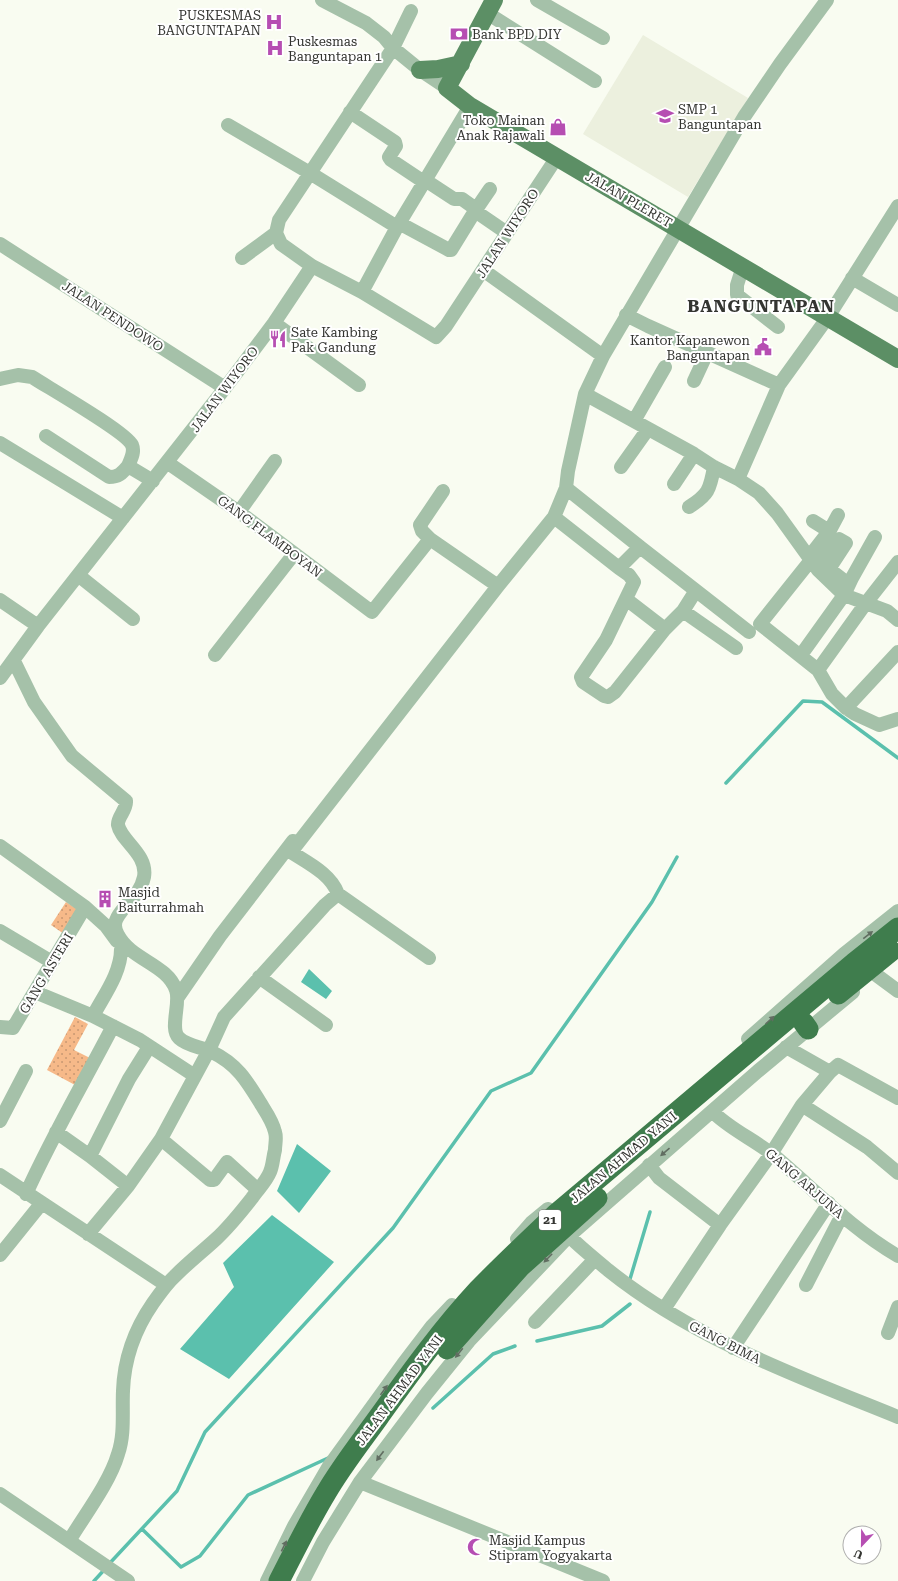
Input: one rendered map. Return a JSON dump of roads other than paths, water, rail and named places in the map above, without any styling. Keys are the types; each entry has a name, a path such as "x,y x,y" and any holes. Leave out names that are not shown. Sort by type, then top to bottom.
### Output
{"highway":[{"name":"JALAN AHMAD YANI","path":"279,1581 316,1510 344,1465 408,1376 444,1330 478,1291 519,1248 556,1214 835,978 898,928"},
{"name":"JALAN AHMAD YANI","path":"292,1581 333,1504 417,1386 460,1333 520,1267 637,1162 806,1026 898,946"}],"main road":[{"path":"447,88 461,64 490,6"},
{"path":"420,70 438,69 461,64"},
{"name":"JALAN PLERET","path":"447,88 470,106 898,359"}],"street":[{"path":"322,0 366,23 384,37 393,48 420,70 447,88"},
{"path":"537,0 603,38"},
{"path":"429,958 338,894 336,888 323,873 291,852 498,586 554,517 566,488 568,472 585,394 603,356 744,117 780,64 827,0"},
{"path":"490,6 595,81"},
{"path":"312,266 281,244 276,233 279,220 393,48 411,12"},
{"path":"362,292 398,225 470,106"},
{"path":"350,112 395,142 396,146 389,157 391,160 454,199 462,199 507,233"},
{"path":"228,125 398,225 449,250 451,250 490,189"},
{"name":"JALAN WIYORO","path":"0,678 38,626 168,463 225,388 274,323 312,266 362,292 436,337 446,326 557,158"},
{"path":"738,479 779,385 828,317 898,206"},
{"path":"242,258 276,233"},
{"name":"JALAN PENDOWO","path":"0,244 225,388"},
{"path":"742,266 737,285 737,295 778,327"},
{"path":"483,270 603,356"},
{"path":"852,278 898,304"},
{"path":"626,315 779,385"},
{"path":"274,323 359,384"},
{"path":"694,381 707,353"},
{"path":"634,421 665,367"},
{"path":"0,379 18,375 32,377 114,429 131,443 133,455 122,474 117,477 110,477 46,436"},
{"path":"585,394 738,479 759,493 768,501 813,562 866,602 887,611 898,620"},
{"path":"621,468 648,428"},
{"path":"0,443 123,518"},
{"path":"674,484 694,454"},
{"path":"239,512 275,461"},
{"name":"GANG FLAMBOYAN","path":"168,463 239,512 372,612 430,539"},
{"path":"128,466 153,481"},
{"path":"689,507 703,498 707,492 712,480 714,467"},
{"path":"566,488 695,592 749,632"},
{"path":"443,491 420,525 422,531 430,539 498,586"},
{"path":"813,562 838,515"},
{"path":"554,517 619,568 630,574 634,582 606,640 581,677 583,682 604,696 611,696 665,629 683,611 695,592"},
{"path":"813,521 829,531"},
{"path":"802,655 847,589 875,537"},
{"path":"847,589 829,569 846,543 839,539 813,562 760,624 802,655 818,670 832,694 846,708 855,714 879,725 898,719"},
{"path":"619,568 640,547"},
{"path":"215,654 294,554"},
{"path":"818,670 866,602 898,562"},
{"path":"78,575 132,619"},
{"path":"626,599 665,629"},
{"path":"0,600 38,626"},
{"path":"683,611 736,648"},
{"path":"846,708 898,652"},
{"path":"14,660 34,702 68,752 126,801 127,805 118,822 119,828 136,850 142,862 145,873 134,898 117,917 116,932 123,947 121,956 115,977 93,1016"},
{"path":"178,997 220,936 295,837 313,817 316,815 319,816"},
{"path":"0,846 85,908 106,926 123,947 168,976 174,984 178,997 175,1027 177,1037 184,1042 209,1050 222,1057 237,1069 247,1080 267,1113 276,1133 271,1168 266,1180 217,1238 176,1274 166,1285 148,1310 137,1331 128,1356 124,1373 122,1439 118,1456 106,1481 69,1541"},
{"path":"88,1234 128,1186 161,1140 209,1050 224,1018 259,977 325,905 338,894"},
{"name":"GANG ASTERI","path":"0,1027 13,1028 85,908"},
{"path":"267,1581 294,1526 329,1466 432,1326 531,1223 690,1090 844,954 898,910"},
{"path":"0,931 52,962"},
{"path":"303,1581 324,1542 360,1482 427,1393 469,1341 569,1236 786,1047 806,1026 898,955"},
{"path":"875,974 898,992"},
{"path":"259,977 326,1025"},
{"path":"35,992 93,1016 140,1040 195,1076"},
{"path":"26,1194 56,1132 113,1026"},
{"path":"90,1156 128,1079 149,1047"},
{"path":"786,1047 898,1098"},
{"path":"664,1309 720,1225 771,1154 802,1105 834,1069"},
{"path":"0,1120 26,1071"},
{"path":"802,1105 867,1147 898,1173"},
{"name":"GANG ARJUNA","path":"712,1111 718,1117 755,1140 842,1215 883,1247 898,1256"},
{"path":"56,1132 90,1156 128,1186"},
{"path":"161,1140 210,1180 214,1180 227,1162 258,1190"},
{"path":"649,1166 659,1178 720,1225"},
{"path":"0,1176 166,1285"},
{"path":"733,1348 829,1203"},
{"path":"0,1255 41,1204"},
{"path":"806,1285 842,1215"},
{"name":"GANG BIMA","path":"569,1236 626,1284 651,1302 733,1348 790,1374 898,1417"},
{"path":"535,1322 595,1259"},
{"path":"888,1333 898,1307"},
{"path":"360,1482 603,1581"},
{"path":"0,1494 128,1581"}],"water":[{"path":"309,969 332,991 326,999 301,982"},
{"path":"297,1144 331,1171 299,1213 277,1191"},
{"path":"272,1215 334,1262 229,1379 180,1349 234,1287 223,1263"}],"waterway":[{"path":"726,783 803,701 822,702 898,758"},
{"path":"109,1564 177,1491 205,1432 393,1228 491,1091 531,1073 652,902 677,857"},
{"path":"630,1279 650,1212"},
{"path":"537,1341 602,1326 630,1304"},
{"path":"433,1408 493,1354 515,1346"},
{"path":"142,1529 181,1567 200,1556 248,1495 328,1458"},
{"path":"94,1581 105,1569"}],"place":[{"name":"PUSKESMAS BANGUNTAPAN","path":"274,22"},
{"name":"Bank BPD DIY","path":"459,34"},
{"name":"Puskesmas Banguntapan 1","path":"275,48"},
{"name":"SMP 1 Banguntapan","path":"665,116"},
{"name":"Toko Mainan Anak Rajawali","path":"558,127"},
{"name":"Sate Kambing Pak Gandung","path":"278,339"},
{"name":"Kantor Kapanewon Banguntapan","path":"763,347"},
{"name":"Masjid Baiturrahmah","path":"105,899"},
{"name":"Masjid Kampus Stipram Yogyakarta","path":"476,1547"}],"district":[{"name":"BANGUNTAPAN","path":"761,306"}]}
